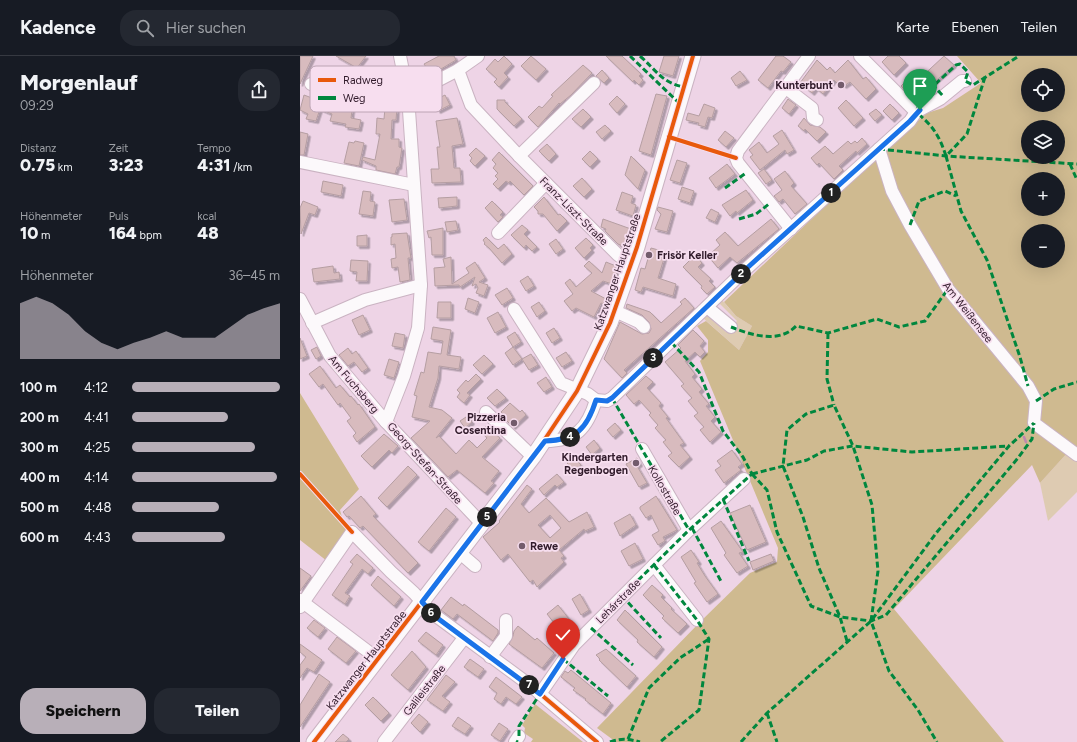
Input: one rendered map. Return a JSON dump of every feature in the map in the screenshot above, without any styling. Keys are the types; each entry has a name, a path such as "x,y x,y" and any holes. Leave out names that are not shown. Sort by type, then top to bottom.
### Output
{"main road":[{"name":"Katzwanger Hauptstraße","path":"314,742 545,441 577,391 600,346 615,312 631,265 693,56"}],"street":[{"name":"Georg-Stefan-Straße","path":"400,56 402,66"},
{"path":"442,79 478,56"},
{"path":"791,229 769,204 738,163 736,158 738,151 809,56"},
{"path":"860,56 916,112"},
{"name":"Franz-Liszt-Straße","path":"458,70 471,105 519,156 618,255 631,265"},
{"path":"514,308 561,383 577,391 588,394 596,400 607,401 612,398 706,307 910,121 916,112 940,99 962,81 965,81"},
{"path":"519,156 594,83"},
{"path":"786,88 812,108 813,118 817,120"},
{"name":"Georg-Stefan-Straße","path":"409,112 421,285 418,328 404,376 386,422 482,524"},
{"name":"Am Weißensee","path":"879,149 896,198 910,225 948,289 1028,386 1036,401 1034,423 1077,455"},
{"path":"300,162 414,185"},
{"path":"498,232 546,183"},
{"path":"312,323 365,300 421,285"},
{"name":"Am Fuchsberg","path":"300,299 330,356 386,422"},
{"path":"706,307 731,327"},
{"path":"615,312 639,322 644,327"},
{"path":"545,441 560,441 582,430 591,417 596,400"},
{"path":"486,412 533,457"},
{"name":"Kollostraße","path":"642,449 689,530"},
{"name":"Lehárstraße","path":"540,694 571,648 689,530 744,479"},
{"path":"378,659 301,603 352,532 436,617 540,694 597,742"},
{"path":"460,553 475,566"},
{"path":"654,565 698,620"},
{"path":"490,657 506,636 506,620"},
{"name":"Galileistraße","path":"384,742 464,638"}],"shaded area":[{"path":"957,56 1077,56 1077,457 1069,451 1040,483 1032,465 894,609 1004,742 616,742 597,728 750,573 777,562 778,548 700,361 708,352 708,340 697,326 706,321 739,350 752,326 736,316 724,302 878,156 927,113 943,108 981,83"},
{"path":"721,299 736,316 752,326 739,350 703,318 705,314 726,332 737,321 718,302"},
{"path":"300,393 359,489 340,510 346,532 327,561 300,540"},
{"path":"1069,451 1077,457 1077,492 1048,521 1040,483"},
{"path":"535,704 583,742 531,742 533,739 524,733 525,728 522,725"}],"building":[{"path":"300,56 313,56 300,84"},
{"path":"336,56 366,56 358,66 354,66"},
{"path":"439,56 454,56 456,60 442,68 442,66 425,66 424,64"},
{"path":"504,56 512,64 504,73 508,77 499,87 494,82 497,79 486,69 495,59 498,62"},
{"path":"531,56 546,69 536,80 521,66"},
{"path":"606,56 622,56 641,74 639,76 643,80 639,85 634,80 633,82"},
{"path":"664,56 679,56 673,76 659,72"},
{"path":"776,56 783,56 791,62 783,72 781,71 768,88 758,80"},
{"path":"888,56 899,56 906,63 894,75 882,62"},
{"path":"944,56 954,65 924,91 927,94 917,103 901,86 910,77 916,82"},
{"path":"817,60 827,70 830,67 835,73 848,60 863,79 866,77 876,89 866,99 850,82 844,86 840,82 838,84 834,80 823,94 816,88 812,93 800,83"},
{"path":"583,65 592,73 571,95 560,104 559,103 538,127 528,117 539,106 542,108 553,96 551,95"},
{"path":"602,70 609,78 604,83 596,76"},
{"path":"740,71 747,80 736,86 731,78"},
{"path":"656,94 667,96 651,155 639,151"},
{"path":"304,95 310,97 310,112 319,112 316,121 306,119 308,114 300,110"},
{"path":"445,95 450,105 442,109 442,96"},
{"path":"617,96 625,104 617,113 609,104"},
{"path":"788,99 796,105 789,114 782,108"},
{"path":"497,100 505,100 505,102 522,119 514,126 497,109"},
{"path":"846,100 863,118 854,126 838,108"},
{"path":"704,104 715,108 712,118 708,117 705,127 698,125 699,123 686,120 688,113 699,116"},
{"path":"890,104 899,113 892,120 883,111"},
{"path":"583,109 591,117 581,127 572,119"},
{"path":"876,109 882,115 875,121 869,114"},
{"path":"327,112 352,112 351,118 361,120 359,129 345,127 346,124 330,121 332,114"},
{"path":"385,112 397,112 396,120 392,120 391,139 399,139 399,147 402,148 399,167 397,167 395,174 376,170 376,166 362,160 363,157 375,160 380,134 376,134 377,118 384,119"},
{"path":"457,118 463,144 452,146 454,168 460,168 461,182 432,183 431,169 439,169 437,147 440,147 436,121"},
{"path":"804,118 810,125 820,127 826,132 817,141 805,129 804,131 798,126"},
{"path":"605,125 611,131 602,139 596,132"},
{"path":"782,130 794,150 787,154 785,150 760,170 750,157 753,155 749,150 759,142 767,153 779,144 773,136"},
{"path":"725,131 734,138 726,147 718,140"},
{"path":"300,132 308,134 304,155 300,155"},
{"path":"862,138 867,144 857,153 856,151 839,166 843,170 834,179 819,163 817,165 811,158 825,146 833,154 848,141 851,144 855,141 857,143"},
{"path":"355,141 364,143 359,166 344,163 349,142 354,143"},
{"path":"547,144 556,154 549,161 539,151"},
{"path":"476,148 485,156 475,166 470,161 472,158 469,155"},
{"path":"590,151 598,159 590,167 582,159"},
{"path":"499,152 533,186 524,195 510,181 509,183 506,181 498,189 493,184 498,179 495,176 498,173 493,168 496,164 492,160"},
{"path":"631,156 645,170 638,189 625,175"},
{"path":"677,160 687,163 680,183 670,180"},
{"path":"727,164 735,174 716,188 709,178"},
{"path":"764,169 772,180 766,184 758,173"},
{"path":"785,171 794,183 791,186 807,204 795,214 783,199 779,202 774,196 782,190 774,179"},
{"path":"582,178 592,189 584,197 573,186"},
{"path":"323,181 343,185 341,196 321,192"},
{"path":"682,187 694,191 690,203 678,199"},
{"path":"746,190 753,200 737,213 736,211 730,216 722,205"},
{"path":"363,191 371,192 370,201 375,202 373,216 359,214"},
{"path":"622,192 633,196 631,203 636,205 633,216 616,210"},
{"path":"457,197 457,206 439,208 438,198"},
{"path":"544,197 558,215 560,214 567,221 557,231 543,214 538,214 538,211 534,207"},
{"path":"404,199 407,220 392,222 389,200"},
{"path":"303,201 318,207 315,215 309,213 301,234 300,208"},
{"path":"492,201 503,212 500,215 503,217 498,222 485,208"},
{"path":"658,207 673,211 667,232 655,229 661,214 657,210"},
{"path":"711,209 719,213 715,222 706,218"},
{"path":"603,219 631,229 625,247 618,244 605,231 606,229 601,227"},
{"path":"771,219 779,229 737,263 730,257 718,268 708,256 720,245 716,240 725,232 738,246"},
{"path":"456,221 458,230 447,232 445,222"},
{"path":"522,225 528,230 524,234 537,247 532,251 526,245 524,248 511,235"},
{"path":"443,228 443,255 432,255 431,237 429,238 427,231"},
{"path":"407,233 411,258 408,258 410,280 400,282 398,267 392,268 391,259 396,258 395,244 391,245 391,237 392,234"},
{"path":"367,235 367,246 357,246 357,236"},
{"path":"486,237 498,249 504,244 512,254 502,263 484,244 485,243 483,240"},
{"path":"586,238 593,245 590,248 592,250 584,258 575,248"},
{"path":"556,239 563,249 556,254 549,244"},
{"path":"651,248 666,252 658,278 676,284 673,296 643,287 641,292 635,290 641,268 645,269"},
{"path":"695,255 702,263 698,267 711,279 709,281 715,287 707,294 701,288 702,286 683,267"},
{"path":"451,257 452,284 469,273 466,268 475,262 485,278 479,282 488,285 484,296 476,293 478,288 476,284 472,286 475,277 460,287 459,285 435,286 434,268 445,267 443,259"},
{"path":"351,260 368,261 367,281 356,281 357,272 350,271"},
{"path":"589,261 602,273 606,262 616,266 614,268 618,270 612,284 603,281 591,291 606,299 603,304 601,303 594,317 576,308 572,311 564,301 573,294 565,283 570,279 576,287 592,273 584,266"},
{"path":"333,266 334,273 339,272 340,279 314,282 312,269"},
{"path":"528,276 534,286 526,291 520,281"},
{"path":"507,288 513,298 502,305 495,295"},
{"path":"468,298 479,302 475,313 465,309"},
{"path":"685,298 694,308 624,370 627,373 622,378 604,359 620,322 642,334 649,333 651,329 649,322 642,315 626,308 627,304 650,312 661,323 682,304 680,302"},
{"path":"438,302 451,302 451,318 437,318"},
{"path":"539,302 545,311 537,317 531,307"},
{"path":"498,312 506,327 495,333 487,318"},
{"path":"363,315 370,330 359,335 352,320"},
{"path":"433,327 451,330 447,355 461,357 459,369 439,366 438,378 429,407 442,410 452,418 436,438 439,436 456,454 469,440 477,448 487,438 481,431 486,426 500,438 482,457 499,471 491,481 494,483 485,493 457,470 448,477 411,438 430,421 412,417 417,396 414,395 421,372 424,373 428,352 441,354 443,341 431,339"},
{"path":"554,328 560,338 552,343 546,333"},
{"path":"693,330 704,341 700,346 705,352 700,357 695,352 685,361 695,374 692,377 702,389 699,392 709,404 706,406 715,417 711,421 721,432 710,442 700,430 704,427 694,416 698,413 688,401 692,398 681,386 684,384 665,362 681,348 678,345"},
{"path":"515,332 521,342 513,347 507,337"},
{"path":"395,333 405,335 403,348 392,346"},
{"path":"300,338 307,356 300,359"},
{"path":"317,347 321,356 316,359 311,350"},
{"path":"513,347 522,359 513,365 505,353"},
{"path":"348,348 352,354 356,351 368,368 362,372 354,362 348,366 339,355"},
{"path":"566,352 572,361 562,367 556,358"},
{"path":"531,354 538,365 529,370 522,359"},
{"path":"484,355 493,364 482,374 473,365"},
{"path":"389,359 399,362 394,378 384,375"},
{"path":"320,366 336,388 340,385 358,405 359,404 375,427 357,442 353,436 356,433 347,421 351,418 340,403 338,405 323,384 319,387 309,374"},
{"path":"476,374 481,379 467,393 470,395 464,403 457,397 460,393 457,390 466,380 468,382"},
{"path":"646,376 653,382 647,388 661,403 659,406 668,417 666,418 684,443 680,445 690,457 679,467 668,456 672,453 663,442 666,440 655,428 658,425 649,415 651,413 639,400 634,404 626,395"},
{"path":"546,377 552,387 544,392 537,383"},
{"path":"497,389 506,398 495,406 487,398"},
{"path":"510,403 520,412 522,410 526,415 513,427 503,417 505,416 501,412"},
{"path":"466,417 469,417 472,422 465,428 460,421"},
{"path":"615,423 621,430 613,437 607,430"},
{"path":"384,434 398,446 392,453 389,450 372,467 361,456"},
{"path":"594,440 600,448 592,455 586,447"},
{"path":"732,450 742,464 738,467 741,470 724,483 715,470 721,466 717,461"},
{"path":"574,457 581,465 574,471 567,463"},
{"path":"637,458 640,464 637,466 647,483 639,487 626,464"},
{"path":"408,466 417,475 387,507 378,498"},
{"path":"557,474 564,482 557,487 555,485 544,495 539,489"},
{"name":"Rewe","path":"527,485 532,489 521,504 529,513 546,498 569,522 587,512 594,527 585,531 584,529 559,550 564,556 561,558 564,562 537,587 533,580 530,582 508,554 501,560 483,537 500,522 499,521","holes":["550,515 561,528 550,538 538,525"]},
{"path":"361,496 376,514 373,516 418,563 408,573 363,526 360,528 343,512"},
{"path":"656,496 677,530 663,537 665,541 658,545 652,535 659,531 651,515 646,518 640,509 640,507"},
{"path":"750,505 766,542 747,550 730,513"},
{"path":"446,508 456,517 429,551 418,542"},
{"path":"630,514 636,525 620,536 614,523"},
{"path":"721,521 743,552 739,553 748,566 737,573 724,555 726,553 711,528"},
{"path":"635,543 643,559 629,566 621,551"},
{"path":"691,550 699,562 697,563 718,594 707,602 694,583 696,582 681,557"},
{"path":"357,554 373,568 368,574 362,569 345,593 350,596 345,604 332,595 353,564 350,562"},
{"path":"771,554 774,561 753,570 750,562"},
{"path":"300,568 311,576 300,591"},
{"path":"378,576 401,597 394,606 371,585"},
{"path":"652,585 663,595 661,597 672,608 671,609 687,624 678,633 662,618 664,616 643,595"},
{"path":"580,594 589,610 581,615 572,599"},
{"path":"451,597 463,606 464,604 498,630 498,633 493,641 457,614 453,619 441,610"},
{"path":"558,605 573,624 562,633 547,614"},
{"path":"625,610 662,647 654,657 637,642 638,640 617,620"},
{"path":"314,620 325,628 318,637 307,628"},
{"path":"518,626 535,640 537,638 554,653 542,668 509,644 514,631"},
{"path":"426,632 443,645 436,655 418,641"},
{"path":"337,637 356,651 346,663 328,649"},
{"path":"300,644 322,660 314,672 307,668 300,678 300,665 306,657 300,652"},
{"path":"606,649 636,676 627,687 599,660 600,659 596,655"},
{"path":"412,651 426,667 408,690 391,675"},
{"path":"470,659 484,669 478,677 464,667"},
{"path":"571,670 611,703 603,714 573,690 575,688 561,677 565,671 568,673"},
{"path":"319,674 330,682 300,727 300,705"},
{"path":"446,675 455,682 442,696 450,702 443,711 427,700"},
{"path":"496,677 522,697 516,704 506,697 501,704 494,699 497,693 489,687"},
{"path":"373,697 389,713 381,721 365,705"},
{"path":"419,714 428,722 420,732 411,723"},
{"path":"458,717 471,726 465,734 452,726"},
{"path":"499,723 508,729 500,741 491,735"},
{"path":"343,734 349,739 346,742 335,742"}],"waterway":[{"path":"1024,437 1026,442"}],"marked path":[{"path":"630,56 679,103"},
{"path":"640,56 665,79 676,85 684,87"},
{"path":"946,156 935,131 916,112 920,103 931,92 930,89 956,65 960,64 968,72 965,81 973,85 1019,56"},
{"path":"985,77 967,134 946,156 961,211 987,260 1020,357 1028,386"},
{"path":"932,84 943,96"},
{"path":"879,149 946,156 1077,164"},
{"path":"1070,164 1077,180"},
{"path":"725,188 746,173"},
{"path":"910,225 919,201 945,191 956,196"},
{"path":"739,219 756,214 769,204"},
{"path":"731,327 747,333 765,336 781,335 789,332 796,326 828,333 877,319 899,327 925,321 948,289"},
{"path":"828,333 827,379 834,405"},
{"path":"606,612 689,530 752,474 743,457 723,431 699,372 670,341"},
{"path":"1036,401 1054,389 1077,382"},
{"path":"612,398 689,530"},
{"path":"847,641 840,617 819,568 803,517 783,466 787,430 806,414 834,405 853,446 872,505 878,571 871,621 889,671 918,710 937,742"},
{"path":"752,474 767,490 777,532 811,606 840,617 871,621 886,615 1018,458 1032,439 1034,423"},
{"path":"741,742 767,713 871,621 937,532 1009,446 1034,423"},
{"path":"752,474 807,460 824,451 853,446 912,452 1009,446"},
{"path":"723,499 749,561"},
{"path":"692,528 722,583"},
{"path":"654,565 697,620 709,639 699,710 660,742"},
{"path":"622,596 661,638"},
{"path":"591,628 633,665"},
{"path":"628,739 649,688 680,658 709,639"},
{"path":"563,659 608,696"},
{"path":"519,736 519,726 540,694"},
{"path":"767,713 777,742"},
{"path":"610,742 625,739 640,742"}],"cycle path":[{"path":"314,742 533,457 577,391 610,323 637,247 693,56"},
{"path":"669,137 736,158"},
{"path":"300,474 352,532"},
{"path":"422,602 436,617 531,686 597,742"}],"place":[{"name":"Kunterbunt","path":"841,85"},
{"name":"Frisör Keller","path":"649,255"},
{"name":"Pizzeria Cosentina","path":"514,423"},
{"name":"Kindergarten Regenbogen","path":"636,463"},
{"name":"Rewe","path":"522,546"}],"route":[{"path":"563,659 540,694 436,617 422,602 545,441 560,441 582,430 591,417 596,400 607,401 612,398 746,269 910,121 916,112 920,110"}]}
